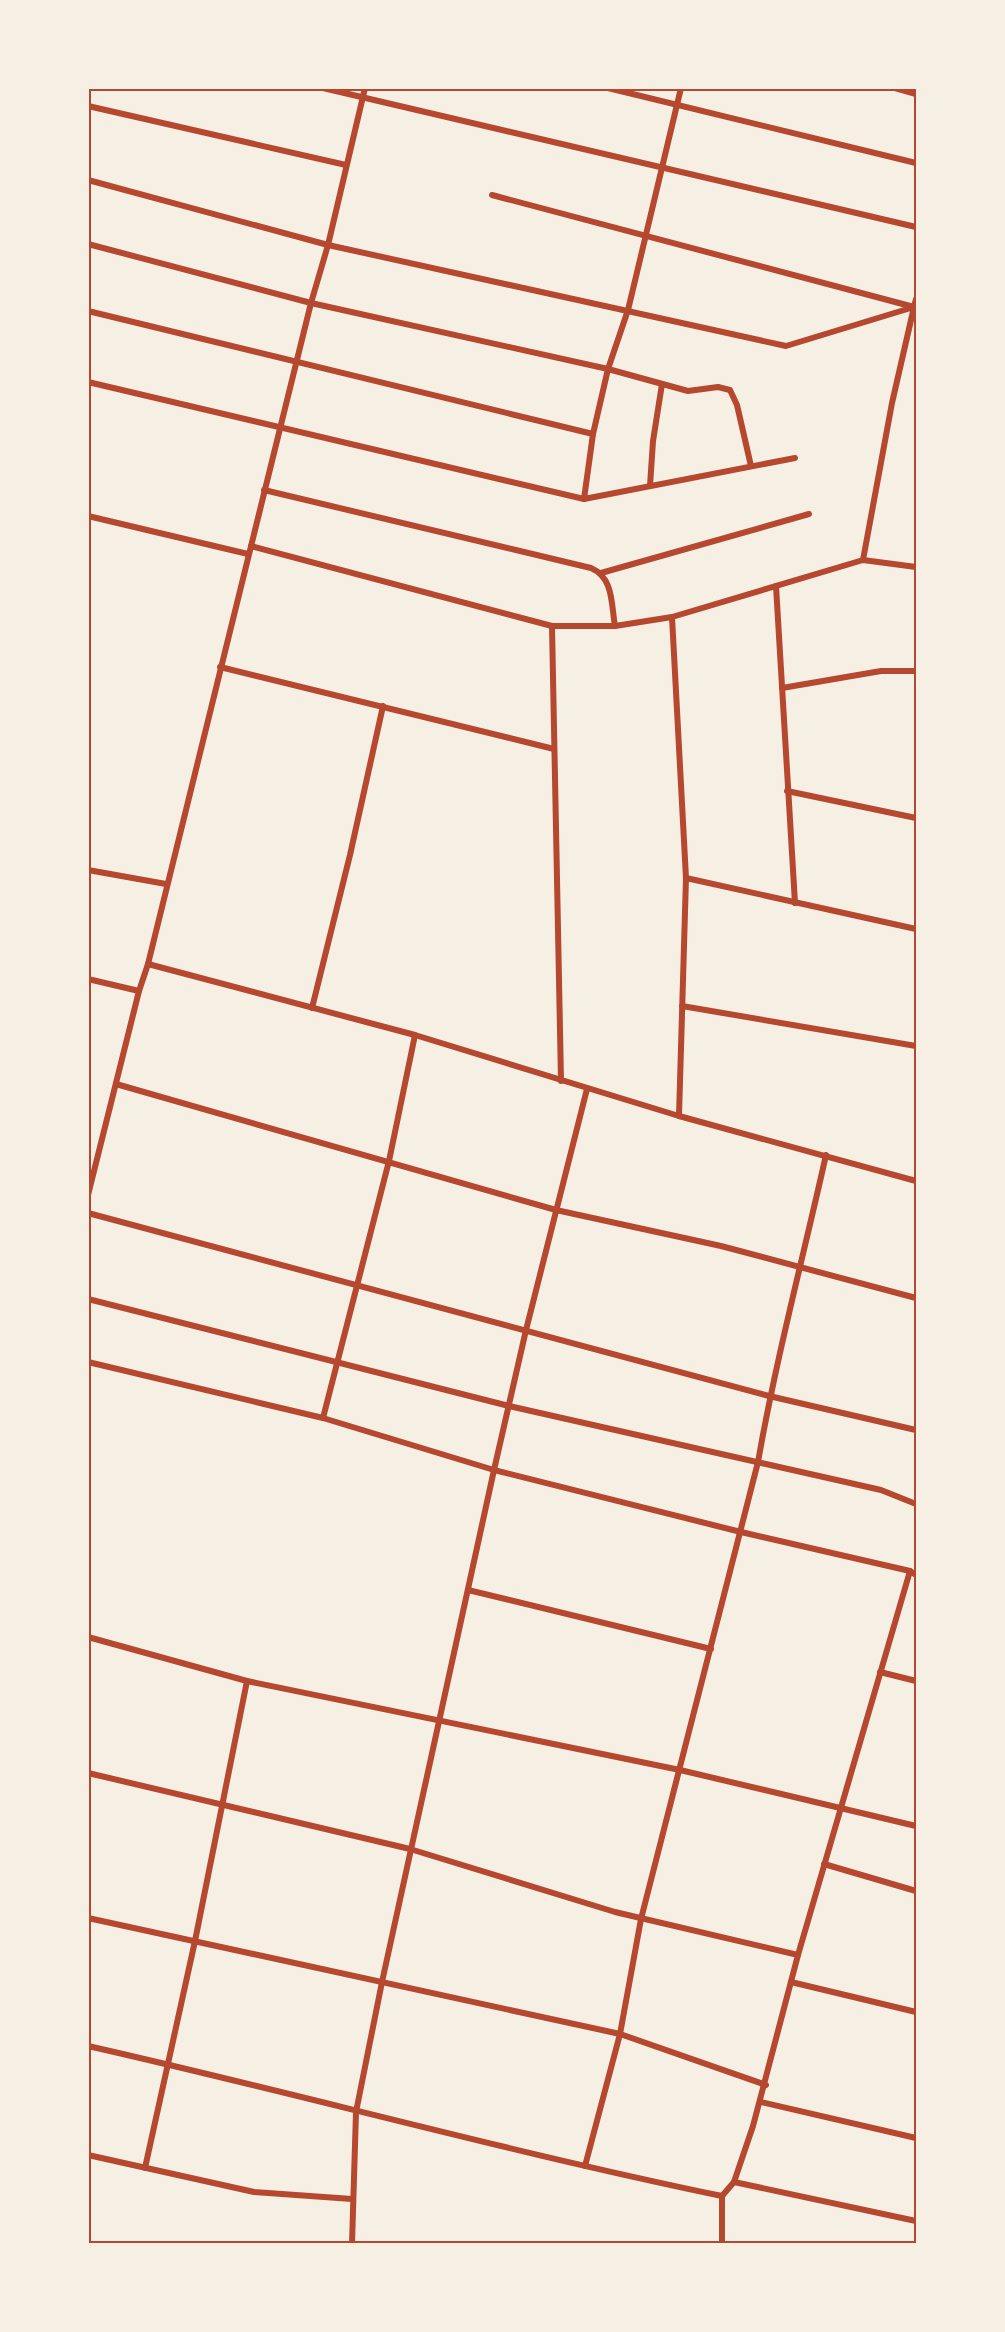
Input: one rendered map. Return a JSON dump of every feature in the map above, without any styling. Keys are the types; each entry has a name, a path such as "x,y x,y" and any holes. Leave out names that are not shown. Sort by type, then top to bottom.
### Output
{"street":[{"path":"323,88 916,227"},
{"path":"88,1195 139,991 148,964 311,303 328,245 365,88"},
{"path":"609,88 916,163"},
{"path":"584,499 593,434 608,369 628,310 664,167 681,88"},
{"path":"895,88 916,94"},
{"path":"88,106 346,165"},
{"path":"88,180 328,245 786,345 916,304"},
{"path":"492,195 916,304"},
{"path":"88,244 311,303 608,369 688,391 718,387 730,390 737,405 751,466"},
{"path":"863,560 892,403 916,304"},
{"path":"88,311 593,434"},
{"path":"88,382 584,499 795,458"},
{"path":"650,486 653,441 662,384"},
{"path":"264,490 563,561 601,573 809,514"},
{"path":"88,516 248,554"},
{"path":"250,546 552,626 615,626 672,617 863,560 916,567"},
{"path":"601,573 608,582 615,626"},
{"path":"776,586 795,903"},
{"path":"672,617 686,878 679,1116"},
{"path":"552,626 561,1081"},
{"path":"220,667 554,748"},
{"path":"782,688 881,670 916,671"},
{"path":"312,1008 350,855 383,705"},
{"path":"787,791 916,818"},
{"path":"88,870 166,884"},
{"path":"686,878 916,930"},
{"path":"148,964 414,1035 679,1116 916,1181"},
{"path":"88,979 139,991"},
{"path":"682,1006 916,1046"},
{"path":"323,1418 389,1161 414,1035"},
{"path":"116,1084 556,1210 721,1246 916,1298"},
{"path":"352,2244 356,2112 382,1982 526,1330 587,1089"},
{"path":"585,2166 620,2034 641,1919 758,1462 769,1396 801,1269 826,1155"},
{"path":"88,1213 769,1396 916,1430"},
{"path":"88,1299 336,1364 509,1406 881,1490 916,1504"},
{"path":"88,1362 323,1418 494,1470 741,1532 910,1571 916,1575"},
{"path":"722,2244 722,2196 734,2182 761,2102 798,1955 910,1571"},
{"path":"468,1590 711,1649"},
{"path":"88,1638 247,1681 680,1770 916,1826"},
{"path":"880,1672 916,1681"},
{"path":"145,2168 195,1941 247,1681"},
{"path":"88,1773 410,1850 641,1919 798,1955"},
{"path":"824,1864 916,1891"},
{"path":"88,1918 620,2034 766,2085"},
{"path":"791,1982 916,2012"},
{"path":"88,2046 356,2112 722,2196"},
{"path":"761,2102 916,2138"},
{"path":"88,2155 254,2192 352,2199"},
{"path":"734,2182 916,2221"}]}
